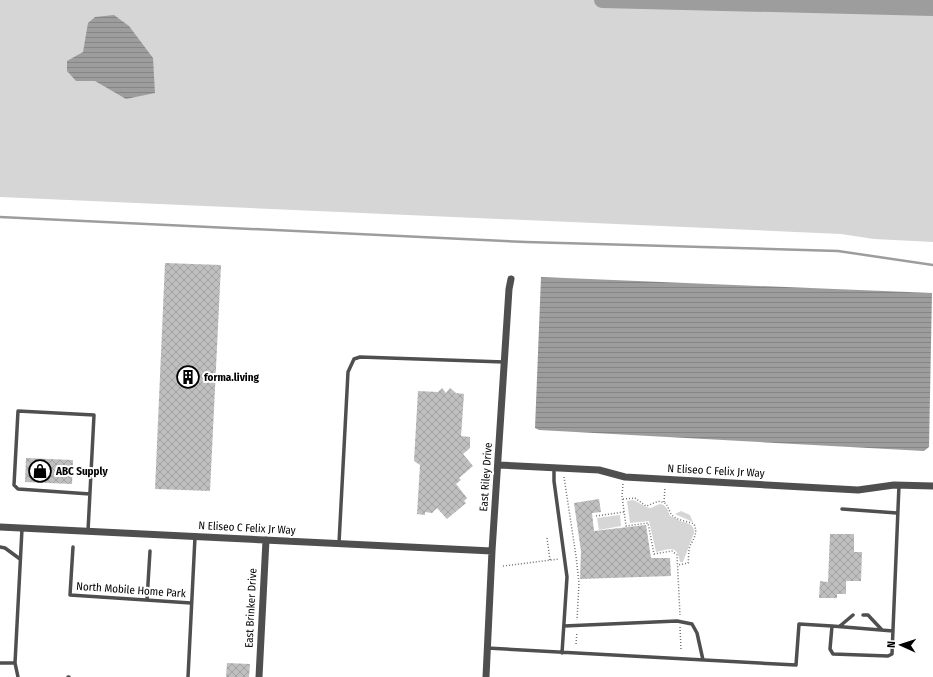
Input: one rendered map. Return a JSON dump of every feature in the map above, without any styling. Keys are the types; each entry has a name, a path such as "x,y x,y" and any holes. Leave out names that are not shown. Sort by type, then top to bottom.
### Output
{"street":[{"name":"East Riley Drive","path":"486,677 492,551 509,289 511,279"},
{"name":"N Eliseo C Felix Jr Way","path":"498,464 599,470 625,476 858,490 899,485 933,486"},
{"name":"N Eliseo C Felix Jr Way","path":"0,527 492,551"},
{"name":"East Brinker Drive","path":"258,677 266,540"}],"lane":[{"path":"339,543 348,372 354,359 360,357 504,362"},
{"path":"88,532 90,494 94,415 18,411 14,485 18,489 90,494"},
{"path":"554,467 554,481 565,558 566,577 562,652"},
{"path":"832,626 830,649 833,654 888,656 892,654 899,485"},
{"path":"842,509 898,513"},
{"path":"18,677 15,664 22,528"},
{"path":"188,677 195,537"},
{"path":"0,547 4,548 20,559"},
{"name":"North Mobile Home Park","path":"73,547 70,595 192,603"},
{"path":"146,600 150,551"},
{"path":"840,626 853,615"},
{"path":"863,615 868,615 882,630"},
{"path":"564,626 680,622 692,624 697,634 702,660"},
{"path":"487,648 796,665 799,624 893,631"},
{"path":"0,663 15,664"}],"path":[{"path":"564,475 579,583 576,644"},
{"path":"623,484 626,526 648,524 654,554 672,551 677,555 681,649"},
{"path":"665,487 664,502 671,513 674,516 693,523 696,528 695,539 690,548 688,563 678,565"},
{"path":"623,499 635,498 646,506 659,501 664,502"},
{"path":"596,516 624,512"},
{"path":"547,538 550,560"},
{"path":"503,566 576,556"}],"shaded area":[{"path":"0,0 933,0 933,242 874,239 841,234 0,197"},
{"path":"114,15 129,26 153,58 155,93 126,99 95,81 76,81 67,71 67,61 83,52 88,23 95,17"},
{"path":"541,277 932,293 929,447 924,451 539,430 535,428"},
{"path":"633,500 649,508 660,504 667,509 670,516 692,526 694,533 683,562 680,562 679,556 675,550 669,549 656,552 649,521 630,523 627,501"},
{"path":"681,511 690,515 693,522 675,514"},
{"path":"620,515 621,526 599,530 597,518"}],"building":[{"name":"forma.living","path":"165,263 221,265 210,491 155,489"},
{"path":"442,388 446,393 450,388 456,393 464,394 461,436 470,437 470,448 463,454 473,466 459,478 461,480 456,484 467,498 464,501 466,503 447,519 437,508 432,513 425,512 425,515 417,514 420,465 414,461 418,391 438,392"},
{"path":"26,458 73,460 72,484 25,482"},
{"path":"599,499 601,512 592,513 594,531 646,525 651,558 670,558 671,576 580,579 581,551 574,503"},
{"path":"830,534 854,534 854,552 862,552 861,581 846,581 846,594 837,594 837,598 819,598 820,581 828,582"},
{"path":"227,663 250,664 249,677 226,677"}],"waterway":[{"path":"602,0 933,8"},
{"path":"0,217 526,242 838,251 933,265"}],"place":[{"name":"forma.living","path":"188,377"},
{"name":"ABC Supply","path":"40,471"}]}
